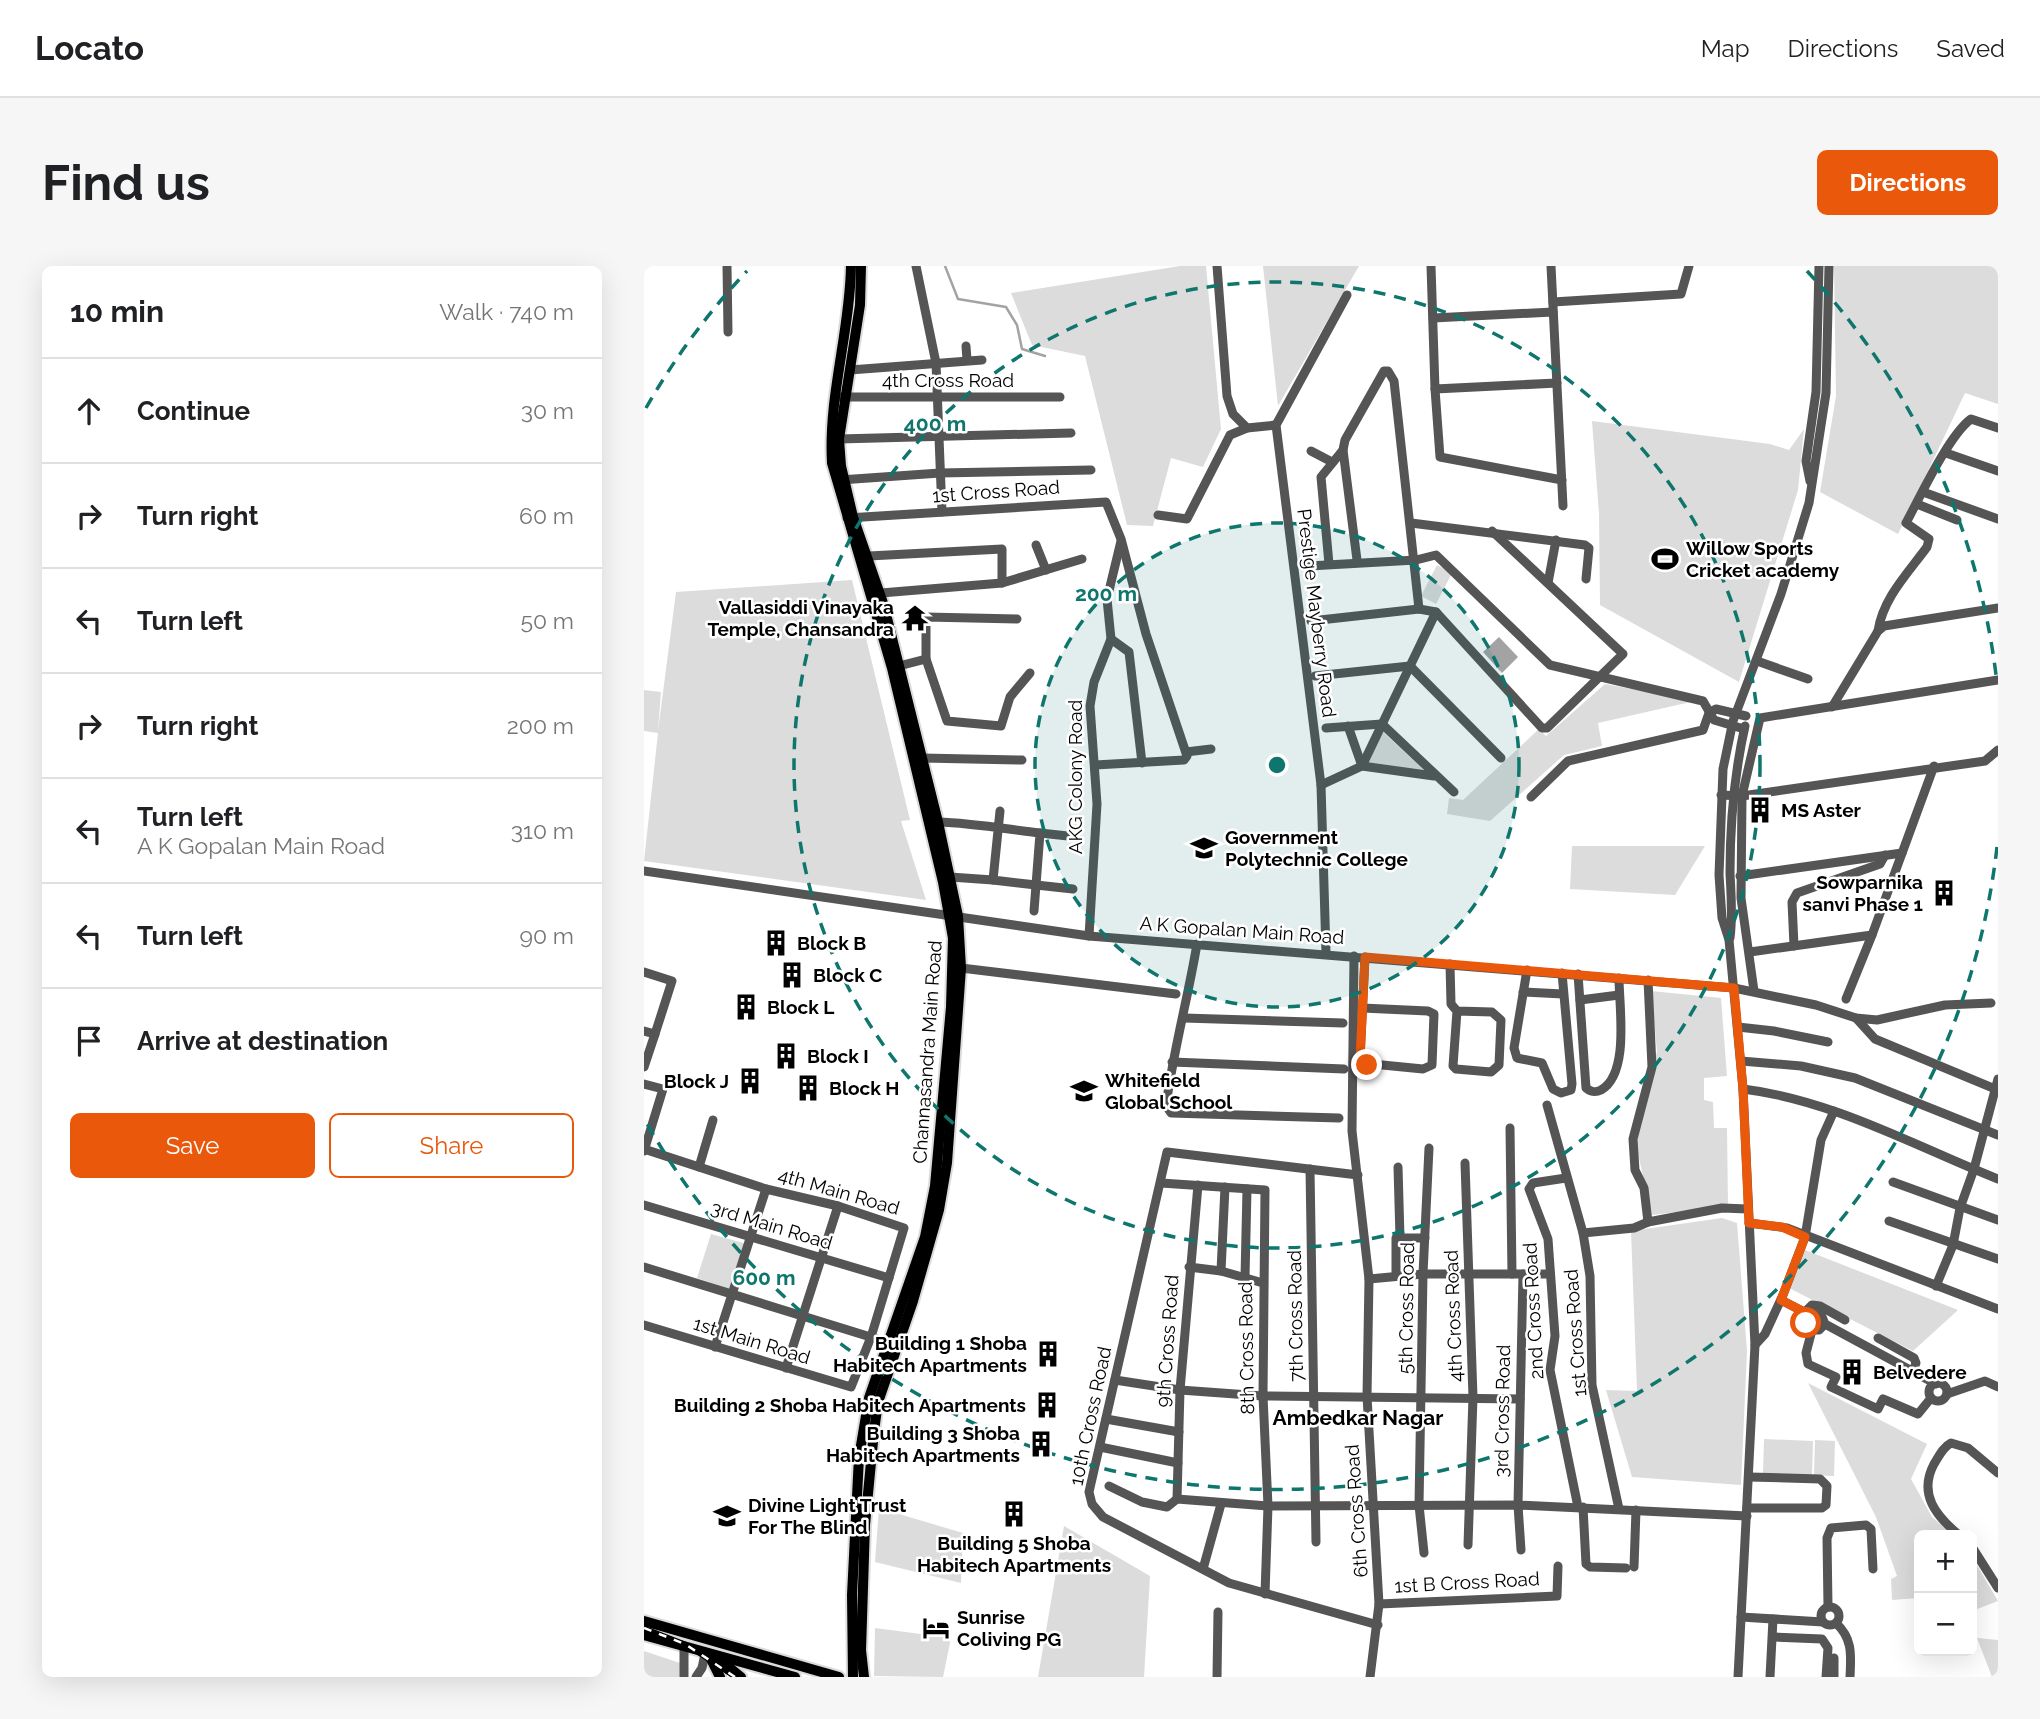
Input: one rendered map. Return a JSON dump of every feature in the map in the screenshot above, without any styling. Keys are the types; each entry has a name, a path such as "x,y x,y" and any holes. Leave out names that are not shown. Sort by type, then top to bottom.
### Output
{"main road":[{"name":"Channasandra Main Road","path":"839,480 840,397 850,303 850,266"},
{"name":"Channasandra Main Road","path":"861,266 860,305 849,370 830,440 839,480 896,667 938,822 950,877 961,968 947,1163 939,1210 873,1400 867,1478 861,1650 864,1677"},
{"name":"Channasandra Main Road","path":"850,518 869,556 881,593 954,915 939,1162 924,1253 890,1343 873,1400 857,1484 852,1595 853,1677"},
{"path":"644,1621 839,1677"},
{"path":"644,1635 795,1677"},
{"path":"710,1655 720,1677"},
{"path":"710,1655 741,1677"}],"street":[{"path":"727,266 728,332"},
{"path":"916,266 936,363 935,398 942,512"},
{"path":"1217,266 1227,396 1233,414 1247,428"},
{"path":"1431,266 1440,457 1562,480"},
{"path":"1551,266 1563,506"},
{"path":"1553,302 1681,294 1689,266"},
{"path":"1811,486 1806,461 1816,392 1819,266"},
{"path":"1729,940 1733,916 1730,874 1744,729 1741,714 1756,661 1781,594 1811,486 1826,393 1829,266"},
{"path":"1158,515 1187,519 1230,435 1247,428 1276,425 1348,295"},
{"path":"1433,318 1553,312"},
{"path":"966,346 967,360"},
{"path":"849,370 982,360"},
{"path":"1357,560 1343,450 1345,440 1384,370 1388,370 1394,381 1416,559 1419,609"},
{"path":"1435,389 1557,383"},
{"name":"4th Cross Road","path":"840,397 1060,397"},
{"path":"1832,707 1878,631 1880,616 1889,600 1927,547 1929,539 1906,523 1946,453 1963,425 1971,419 1998,428"},
{"name":"Prestige Mayberry Road","path":"1276,425 1321,785 1326,953"},
{"path":"839,439 1071,433"},
{"path":"1329,564 1321,477 1343,450"},
{"path":"1311,451 1332,462"},
{"path":"1946,453 1998,471"},
{"path":"839,480 940,473 1091,470"},
{"path":"1923,492 1998,519"},
{"name":"1st Cross Road","path":"850,518 1106,502 1121,540"},
{"path":"1917,504 1957,520"},
{"path":"1411,523 1492,531 1588,546 1586,579"},
{"path":"1311,621 1419,609 1436,612 1542,728 1547,728 1623,654 1492,531"},
{"path":"1095,765 1184,760 1186,752 1146,634 1121,540"},
{"name":"AKG Colony Road","path":"1089,936 1097,804 1090,706 1094,682 1111,639 1107,599 1121,540"},
{"path":"1548,583 1556,540"},
{"path":"1036,545 1046,570"},
{"path":"869,556 1002,549 1002,583"},
{"path":"1309,566 1357,560 1416,559 1436,555 1550,665 1600,679 1703,701 1714,720 1744,729"},
{"path":"881,593 1002,583 1082,559"},
{"path":"1878,631 1889,624 1998,608"},
{"path":"1362,766 1436,612"},
{"path":"1017,619 926,617 926,659 947,721 1001,726 1010,697 1030,673"},
{"path":"1111,639 1129,652 1142,763"},
{"path":"896,667 926,659"},
{"path":"1756,661 1808,679"},
{"path":"1315,676 1410,666"},
{"path":"1410,666 1501,758"},
{"path":"1754,991 1751,952 1741,898 1737,796 1760,718 1998,680"},
{"path":"1531,797 1568,761 1703,730 1709,713 1716,709 1741,714"},
{"path":"1738,1677 1755,1345 1741,1061 1729,940 1722,918 1719,875 1721,795 1732,725 1741,714"},
{"path":"1326,728 1382,724 1434,776 1454,792"},
{"path":"1348,726 1362,766"},
{"path":"1186,752 1212,749"},
{"path":"1721,795 1737,796 1934,766 1985,761 1998,750"},
{"path":"922,758 1022,760"},
{"path":"1321,785 1362,766 1434,776"},
{"path":"1846,999 1934,766"},
{"path":"993,880 1000,811"},
{"path":"938,822 1069,836"},
{"path":"1034,911 1040,832"},
{"path":"1741,876 1902,853"},
{"path":"1794,946 1792,902 1797,893 1880,864 1885,855"},
{"name":"A K Gopalan Main Road","path":"644,871 1089,936 1326,953 1734,988 1856,1018 1877,1020 1945,1005 1991,1003"},
{"path":"950,877 1073,889"},
{"path":"1751,952 1872,935"},
{"path":"1198,944 1184,1018 1172,1062 1166,1106 1171,1113 1339,1118"},
{"name":"6th Cross Road","path":"1354,956 1352,1131 1369,1279 1367,1396 1371,1505 1379,1604 1370,1677"},
{"path":"1363,1008 1427,1011 1434,1014 1436,1019 1432,1065 1423,1069 1362,1063 1363,1008 1365,957"},
{"path":"1450,964 1451,1004 1457,1011 1453,1066 1457,1069 1491,1072 1499,1065 1501,1020 1492,1012 1457,1011"},
{"path":"961,968 1176,994"},
{"path":"1527,970 1514,1048 1517,1058 1542,1063 1553,1089 1561,1093 1571,1090 1572,1084 1562,973"},
{"path":"644,972 672,981 644,1067"},
{"path":"1578,975 1586,1088 1599,1092 1610,1083 1618,1068 1619,978"},
{"path":"1648,980 1652,1067 1633,1139 1635,1170 1644,1188 1648,1222"},
{"path":"1524,992 1563,994"},
{"path":"1580,1000 1619,995"},
{"path":"1877,1020 1880,1008"},
{"path":"1184,1018 1343,1023"},
{"path":"1856,1018 1875,1039 1997,1086 1960,1208 1953,1245 1936,1286"},
{"path":"1738,1027 1828,1042"},
{"path":"644,1031 655,1034"},
{"path":"1741,1061 1801,1066 1855,1078 1998,1135"},
{"path":"1172,1062 1344,1069"},
{"path":"644,1084 663,1089 644,1149"},
{"path":"1743,1089 1788,1096 1834,1111 1998,1179"},
{"name":"1st Cross Road","path":"1547,1105 1583,1233 1590,1276 1592,1385 1619,1509"},
{"path":"1755,1345 1765,1335 1805,1237 1821,1140 1834,1111"},
{"path":"699,1167 713,1120"},
{"name":"3rd Cross Road","path":"1510,1128 1518,1274 1518,1505 1521,1550"},
{"name":"5th Cross Road","path":"1423,1553 1419,1505 1423,1275 1429,1148"},
{"name":"4th Main Road","path":"644,1149 766,1189 838,1206 904,1228 873,1338 850,1387"},
{"name":"10th Cross Road","path":"1310,1168 1167,1152 1089,1492 1096,1510 1229,1583 1378,1625"},
{"name":"4th Cross Road","path":"1465,1163 1473,1397 1468,1545"},
{"path":"1398,1167 1400,1238"},
{"path":"1310,1168 1357,1175"},
{"name":"7th Cross Road","path":"1310,1168 1316,1542"},
{"name":"2nd Cross Road","path":"1566,1178 1533,1183 1529,1189 1548,1238 1555,1336 1550,1370 1581,1507 1586,1564 1630,1567 1636,1510"},
{"path":"1161,1182 1247,1189 1245,1278"},
{"path":"1893,1182 1998,1220"},
{"name":"9th Cross Road","path":"1177,1499 1180,1390 1198,1185"},
{"path":"1221,1271 1225,1187"},
{"path":"715,1347 766,1189"},
{"name":"8th Cross Road","path":"1247,1189 1265,1190 1263,1396 1268,1506 1265,1594"},
{"name":"3rd Main Road","path":"644,1205 890,1278"},
{"path":"786,1368 838,1206"},
{"path":"1583,1233 1634,1227 1722,1208 1748,1209"},
{"path":"1889,1221 1998,1259"},
{"path":"1749,1223 1782,1227 1998,1308"},
{"path":"1396,1276 1396,1238 1425,1238"},
{"path":"644,1267 890,1343"},
{"path":"1189,1267 1221,1271 1263,1283"},
{"path":"1369,1279 1423,1275 1550,1274"},
{"path":"1781,1300 1807,1313 1820,1312 1825,1324 1944,1386 1947,1394"},
{"path":"1825,1324 1819,1330 1812,1330 1806,1323 1807,1313 1812,1305 1820,1306 1845,1320"},
{"name":"1st Main Road","path":"644,1325 850,1387"},
{"path":"1812,1330 1806,1353 1808,1364 1836,1377 1831,1387 1878,1409 1883,1399 1918,1413 1931,1398"},
{"path":"1878,1338 1914,1358 1916,1363 1913,1371"},
{"path":"1115,1380 1180,1390 1263,1396 1520,1399"},
{"path":"1931,1398 1942,1401 1947,1394 1984,1381 1998,1387"},
{"path":"1931,1398 1929,1390 1936,1384"},
{"path":"1106,1419 1179,1432"},
{"path":"1953,1530 1939,1517 1928,1495 1930,1474 1944,1448 1951,1443 1968,1448 1998,1473"},
{"path":"1100,1447 1178,1463"},
{"path":"1109,1486 1152,1505 1167,1507 1177,1499 1268,1506 1518,1505 1747,1512 1822,1508 1826,1505 1827,1486 1820,1479 1749,1478"},
{"path":"1203,1569 1221,1504"},
{"path":"1823,1622 1821,1613 1828,1606 1827,1538 1830,1528 1866,1525 1871,1529 1872,1569"},
{"path":"1977,1555 1998,1588"},
{"name":"1st B Cross Road","path":"1379,1604 1557,1596 1558,1566"},
{"path":"1828,1606 1838,1611 1836,1623"},
{"path":"1217,1612 1217,1677"},
{"path":"1741,1617 1823,1622 1830,1625 1836,1623"},
{"path":"1770,1677 1773,1619"},
{"path":"1836,1623 1847,1633 1850,1643 1850,1677"},
{"path":"1773,1637 1822,1639 1828,1648 1826,1677"},
{"path":"684,1647 682,1660 685,1674 696,1676 710,1655"},
{"path":"1833,1677 1835,1658"}],"shaded area":[{"path":"1180,266 1206,266 1221,429 1203,467 1171,458 1153,526 1127,525 1085,356 1032,345 1011,293"},
{"path":"1263,266 1359,266 1278,406"},
{"path":"1834,266 1998,266 1998,404 1965,393 1898,534 1820,492 1836,396"},
{"name":"Willow Sports Cricket academy","path":"1592,421 1770,444 1789,450 1804,429 1798,490 1739,682 1600,605 1599,514"},
{"path":"1437,565 1452,573 1436,604 1421,596"},
{"path":"852,580 910,820 901,821 926,900 644,861 658,733 644,731 644,690 661,692 658,731 676,592"},
{"path":"1499,637 1518,657 1502,673 1483,652"},
{"path":"1605,684 1695,701 1598,723 1602,746 1564,755 1490,821 1447,814 1449,798 1463,800 1539,729 1546,736"},
{"path":"1383,732 1425,771 1368,763"},
{"path":"1572,846 1705,846 1675,895 1570,889"},
{"path":"1651,991 1721,998 1727,1076 1704,1078 1704,1100 1713,1102 1714,1128 1727,1128 1728,1206 1652,1215 1636,1145 1657,1051"},
{"path":"1722,1218 1737,1223 1747,1351 1741,1485 1632,1477 1606,1390 1637,1391 1631,1231"},
{"path":"711,1234 747,1244 732,1290 697,1278"},
{"path":"1805,1250 1958,1310 1913,1351 1789,1288"},
{"path":"1808,1383 1927,1444 1911,1479 1932,1517 1947,1530 1914,1530 1914,1598 1892,1600 1891,1579 1897,1576 1876,1517"},
{"path":"1764,1439 1813,1441 1812,1475 1763,1473"},
{"path":"1815,1440 1835,1441 1834,1476 1814,1475"},
{"path":"879,1508 963,1533 961,1583 875,1562"},
{"path":"1064,1526 1150,1576 1144,1677 1038,1677"},
{"path":"1977,1565 1998,1601 1977,1609"},
{"path":"875,1628 951,1638 943,1677 874,1676"},
{"path":"1977,1638 1998,1640 1998,1677 1992,1677"},
{"path":"644,1651 680,1663 683,1677 644,1677"}],"waterway":[{"path":"945,266 958,299 1006,307 1017,325 1022,349 1045,356"}],"railway":[{"path":"644,1628 685,1644 735,1677"}],"place":[{"name":"Willow Sports Cricket academy","path":"1665,559"},
{"name":"Vallasiddi Vinayaka Temple, Chansandra","path":"915,618"},
{"name":"MS Aster","path":"1760,810"},
{"name":"Government Polytechnic College","path":"1204,848"},
{"name":"Sowparnika sanvi Phase 1","path":"1944,893"},
{"name":"Block B","path":"776,943"},
{"name":"Block C","path":"792,975"},
{"name":"Block L","path":"746,1007"},
{"name":"Block I","path":"786,1056"},
{"name":"Block J","path":"750,1081"},
{"name":"Block H","path":"808,1088"},
{"name":"Whitefield Global School","path":"1084,1091"},
{"name":"Building 1 Shoba Habitech Apartments","path":"1048,1354"},
{"name":"Belvedere","path":"1852,1372"},
{"name":"Building 2 Shoba Habitech Apartments","path":"1047,1405"},
{"name":"Building 3 Shoba Habitech Apartments","path":"1041,1444"},
{"name":"Building 5 Shoba Habitech Apartments","path":"1014,1514"},
{"name":"Divine Light Trust For The Blind","path":"727,1516"},
{"name":"Sunrise Coliving PG","path":"936,1628"}],"district":[{"name":"Ambedkar Nagar","path":"1358,1418"}],"route":[{"path":"1367,1065 1360,1059 1365,957 1734,988 1743,1089 1749,1223 1787,1228 1805,1237 1781,1300 1808,1314 1806,1323"}]}
